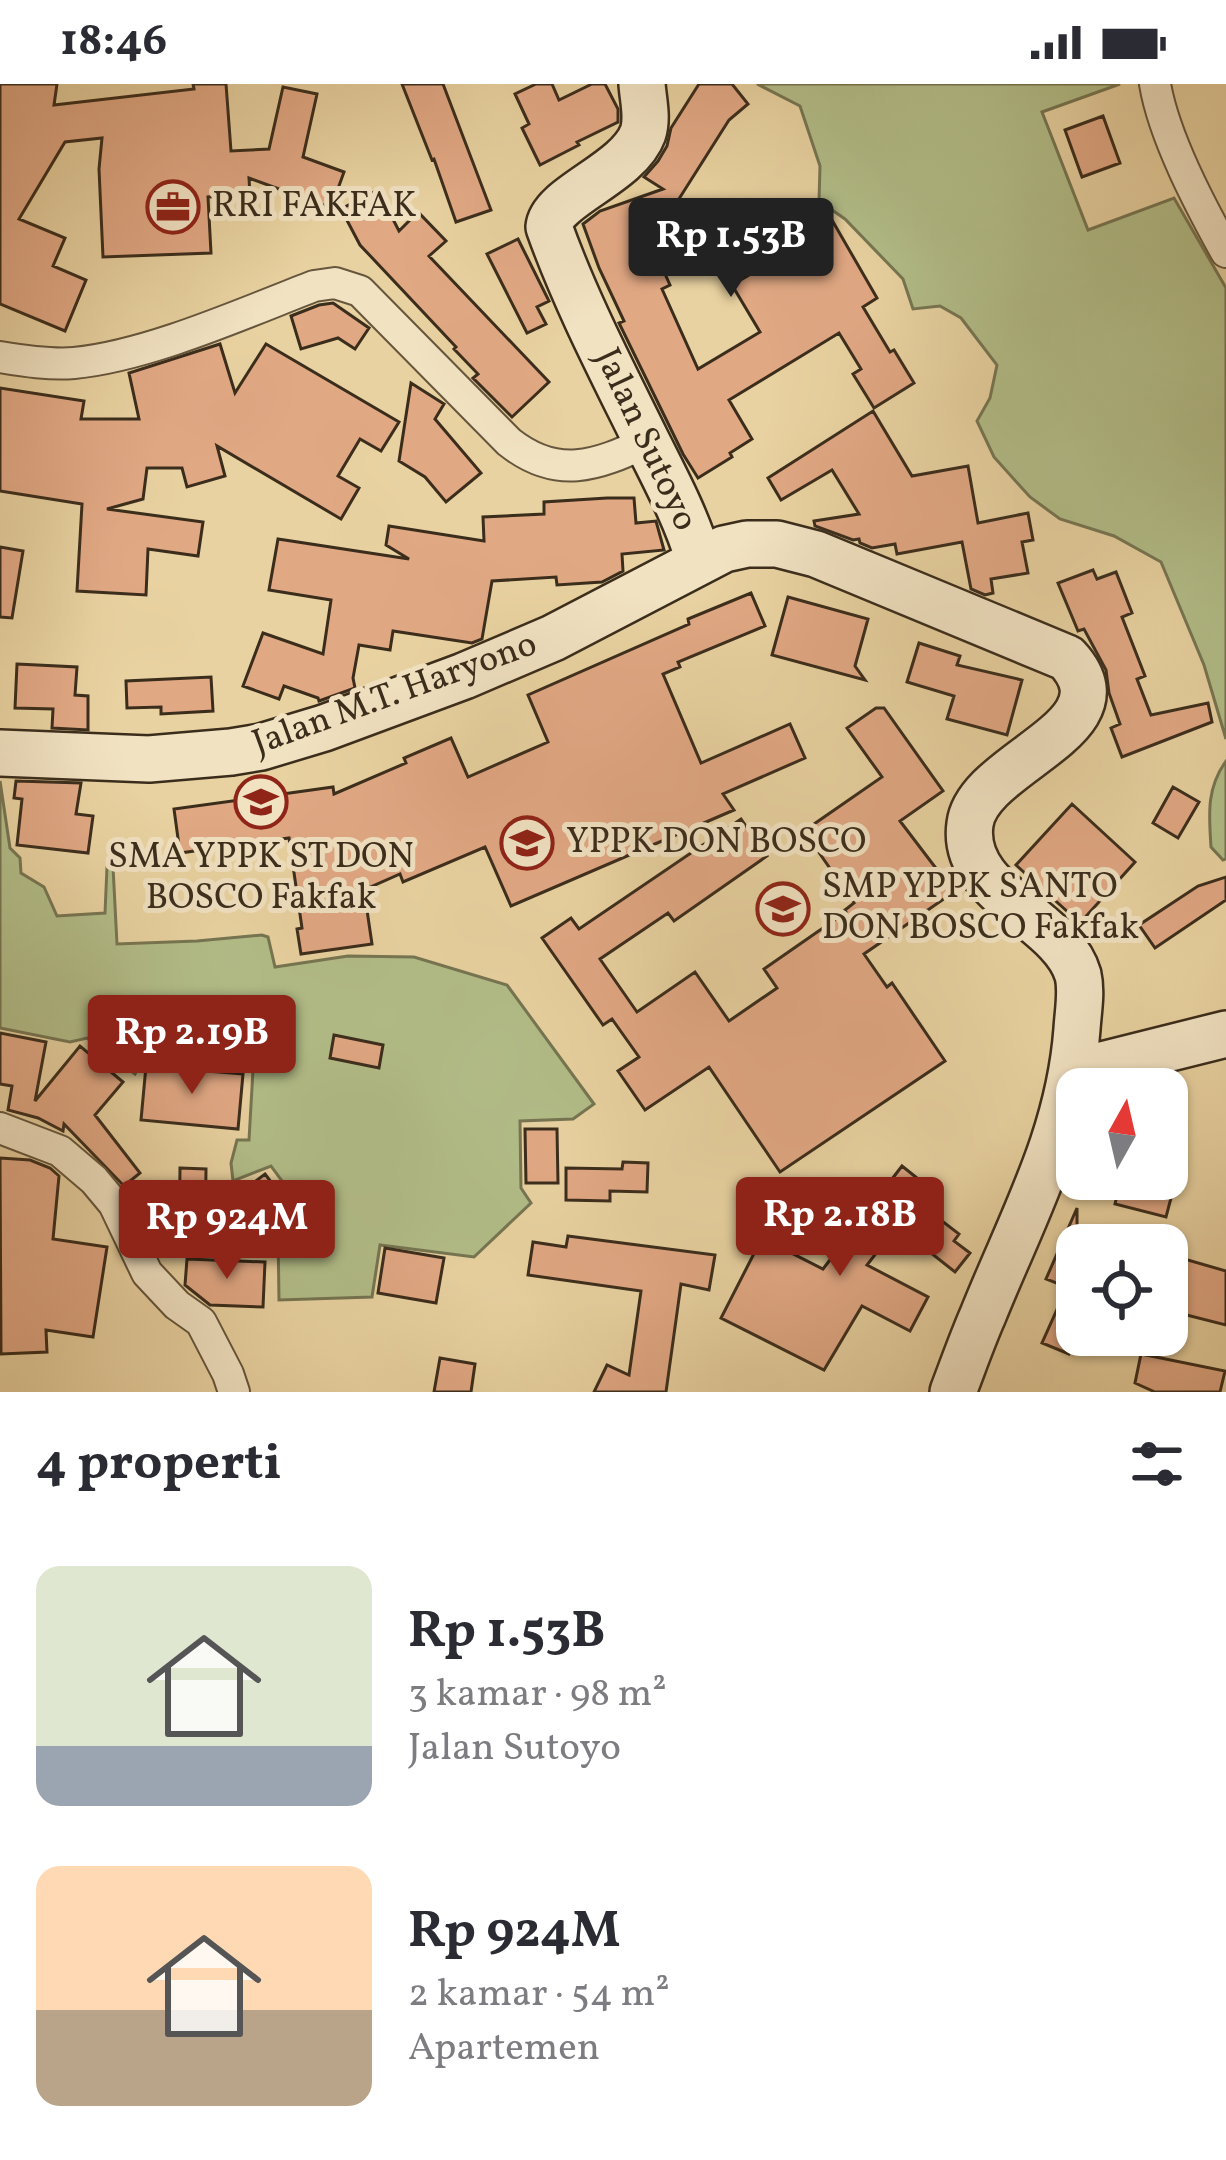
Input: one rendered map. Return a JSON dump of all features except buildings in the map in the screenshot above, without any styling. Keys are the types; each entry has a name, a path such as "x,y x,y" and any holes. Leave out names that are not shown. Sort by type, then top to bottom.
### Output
{"main road":[{"name":"Jalan Sutoyo","path":"642,84 645,123 640,139 607,175 552,214 549,227 594,333 678,503 698,560"},
{"name":"Jalan M.T. Haryono","path":"0,753 149,759 261,747 464,676 553,638 724,549 777,544 816,554 1045,647 1076,668 1084,693 1078,713 1042,748 987,788 970,817 969,834 985,877 1051,937 1077,970 1074,1068"},
{"path":"1090,1068 1226,1034"},
{"path":"953,1392 1056,1135"}],"street":[{"path":"1155,84 1174,145 1226,252"},
{"path":"0,357 60,364 93,360 335,283 359,291 526,455 544,463 578,467 647,442"},
{"path":"0,1127 60,1151 94,1180 114,1204 147,1273 201,1322 234,1392"}],"green space":[{"path":"757,84 1120,84 1042,112 1088,230 1174,198 1226,288 1226,739 1204,665 1161,562 1114,536 1060,519 1030,497 994,457 977,421 990,398 997,365 961,318 940,306 913,309 903,279 845,219 819,201 820,166 800,106"},
{"path":"1226,761 1223,860 1211,847 1210,813 1215,782"},
{"path":"0,781 10,848 20,858 21,873 44,887 57,916 105,913 107,867 113,867 117,944 262,935 268,937 275,967 348,956 414,957 507,985 594,1104 573,1119 520,1121 521,1188 531,1203 474,1257 380,1245 372,1297 279,1300 278,1234 305,1212 271,1166 233,1181 231,1163 237,1140 249,1140 253,1070 143,1060 135,1074 87,1038 70,1042 0,1028"}],"place":[{"name":"RRI FAKFAK","path":"173,207"},
{"name":"SMA YPPK ST DON BOSCO Fakfak","path":"261,802"},
{"name":"YPPK DON BOSCO","path":"527,843"},
{"name":"SMP YPPK SANTO DON BOSCO Fakfak","path":"783,909"}]}
